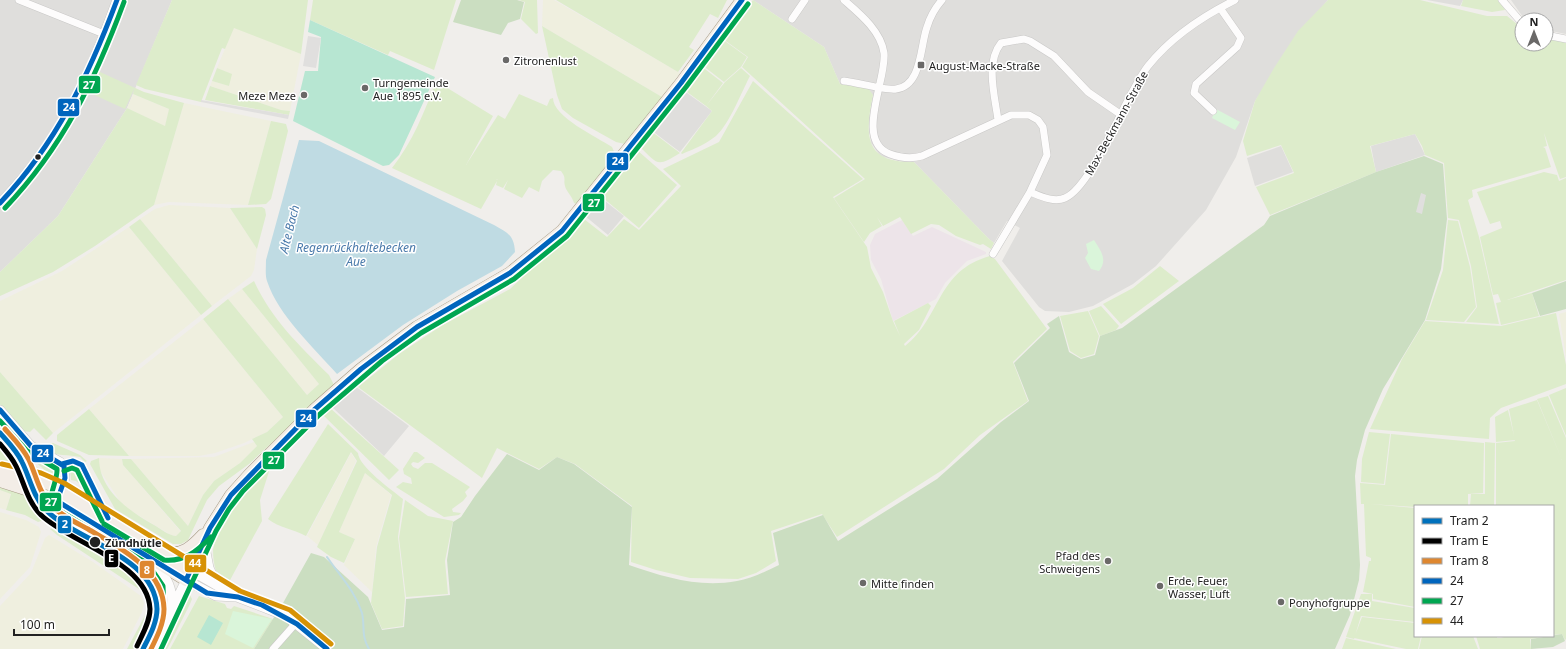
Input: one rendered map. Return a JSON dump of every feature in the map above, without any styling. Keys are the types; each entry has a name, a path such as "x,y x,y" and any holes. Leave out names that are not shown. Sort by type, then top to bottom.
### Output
{"main road":[{"path":"188,575 210,528 223,505 242,482 341,386 417,327 510,272 530,258 562,231 681,83 742,0"},
{"path":"0,472 39,480 61,489 165,553 188,575"},
{"path":"0,481 57,501 153,560 188,575"},
{"path":"165,553 177,554 193,546 210,528"}],"street":[{"path":"19,0 104,34"},
{"path":"0,204 27,172 63,120 80,90 117,0"},
{"path":"792,19 806,0"},
{"path":"844,0 861,14 880,40 884,61 880,87 873,115 875,137 881,148 886,153 899,158 914,158 922,156 1011,115 1029,115 1038,120 1044,127 1047,155 1030,192 993,254"},
{"path":"844,81 896,89 908,84 913,78 927,27 934,10 942,0"},
{"name":"Max-Beckmann-Straße","path":"1030,192 1054,200 1064,198 1074,192 1092,167 1120,114 1148,66 1164,48 1192,26 1235,0"},
{"path":"1502,0 1514,15"},
{"path":"1213,111 1194,93 1196,84 1237,47 1241,38 1220,8"},
{"path":"1554,36 1566,38"},
{"path":"998,120 994,85 993,57 1001,43 1024,39 1030,41 1054,56 1088,92 1120,114"},
{"path":"0,410 31,446 60,462 64,466 66,475 57,501"},
{"path":"204,542 209,568 217,585"},
{"path":"153,560 170,583 172,592 172,609"},
{"path":"188,575 217,585 237,597 272,610 296,623 327,649"},
{"path":"188,575 216,596 237,597"},
{"path":"153,649 188,575"},
{"path":"274,649 296,623"}],"shaded area":[{"path":"0,0 172,0 127,108 58,216 0,272"},
{"path":"753,0 1328,0 1314,16 1255,101 1236,157 1206,210 1156,266 1133,284 1093,306 1069,312 1045,311 1039,307 1002,261 1020,228 1007,221 994,243 914,162 902,162 880,156 871,143 868,123 873,95 840,84 824,47"},
{"path":"1427,0 1463,0 1460,6"},
{"path":"1511,0 1566,0 1566,34 1554,32 1554,12 1519,12"},
{"path":"308,36 321,38 316,68 303,66"},
{"path":"683,90 712,111 680,152 651,130"},
{"path":"201,100 289,115 288,119 201,102"},
{"path":"1415,134 1425,155 1376,172 1371,146"},
{"path":"1281,146 1293,172 1255,186 1247,158"},
{"path":"1421,193 1426,195 1422,214 1416,212"},
{"path":"600,197 624,216 608,235 585,216"},
{"path":"902,220 913,236 932,227 986,252 986,254 967,261 945,283 936,299 893,321 881,279 871,260 870,245 875,234"},
{"path":"355,386 409,426 384,456 332,407"},
{"path":"0,430 22,458 15,462 0,441"},
{"path":"62,520 128,561 125,566 59,525"}],"green space":[{"path":"172,0 308,0 301,54 234,28 225,49 222,48 201,102 145,89 136,85"},
{"path":"313,0 456,0 434,70 390,51 388,55 310,20"},
{"path":"461,0 517,0 524,2 520,19 508,23 501,35 453,22"},
{"path":"519,0 537,0 538,33 536,34 521,19 525,2"},
{"path":"543,0 554,0 680,73 662,97 542,26"},
{"path":"556,0 727,0 718,18 710,14 689,47 694,50 678,72"},
{"path":"753,0 824,47 840,84 868,88 873,95 870,109 869,134 871,144 877,152 885,157 897,161 914,162 994,243 991,249 983,244 980,245 956,236 939,225 931,224 911,234 900,217 883,226 877,217 882,226 870,233 864,242 834,198 865,179 742,67 748,57 723,39"},
{"path":"1328,0 1420,0 1487,16 1507,16 1514,22 1514,52 1554,52 1554,39 1566,42 1566,177 1560,179 1544,133 1547,146 1543,147 1545,148 1551,167 1472,190 1473,197 1468,200 1479,237 1499,324 1466,322 1477,307 1471,266 1459,220 1448,218 1444,163 1425,155 1415,134 1370,146 1376,172 1270,215 1256,187 1294,173 1281,145 1247,156 1243,141 1255,101 1298,31"},
{"path":"1463,0 1499,0 1505,10 1492,12 1461,6"},
{"name":"Turngemeinde Aue 1895 e.V.","path":"310,20 435,77 399,155 389,165 383,166 293,121 305,71 318,71 321,37 308,32"},
{"path":"542,26 662,97 625,144 616,142 573,118 562,109 557,95"},
{"path":"234,27 301,54 290,111 281,110 210,86 212,81 229,86 231,74 217,68"},
{"path":"722,39 747,57 741,67 724,82 702,65"},
{"path":"701,66 723,83 706,106 683,89"},
{"path":"217,68 232,74 229,86 212,81"},
{"path":"741,68 750,76 726,124 712,139 682,154 681,153 712,111 706,106 725,82"},
{"path":"100,72 144,92 184,103 154,205 95,246 53,272 0,296 0,272 58,216 127,108 165,126 169,109 133,94 134,89 125,109 90,93"},
{"path":"436,81 493,116 466,165 498,115 505,119 519,94 547,106 550,99 553,98 555,105 560,112 577,126 612,147 616,156 577,204 574,203 564,184 564,177 561,171 553,170 542,181 539,192 529,187 522,198 504,189 508,180 503,188 496,185 497,181 481,209 392,168 412,137 423,115"},
{"path":"753,81 863,179 833,197 867,247 871,268 883,292 893,321 900,336 894,321 928,303 931,306 919,330 904,344 905,346 917,334 926,322 949,283 959,272 972,263 990,256 995,259 1047,329 1013,362 1028,401 980,435 944,469 837,537 822,514 771,531 776,561 756,573 738,579 690,578 631,562 632,506 575,464 557,457 539,469 497,448 482,478 358,387 399,354 441,326 510,289 584,219 607,237 624,219 639,230 681,186 663,169 719,142"},
{"path":"210,86 281,110 290,111 289,115 205,100"},
{"path":"133,94 169,109 165,127 127,108"},
{"path":"184,103 271,121 248,205 169,202 154,205"},
{"path":"1216,109 1240,122 1235,130 1212,118"},
{"path":"271,121 286,124 288,131 271,199 266,204 248,205"},
{"path":"651,131 680,153 666,161 661,162 658,162 650,157 639,146"},
{"path":"637,150 677,185 639,228 602,197"},
{"path":"1424,156 1443,164 1447,219 1441,269 1425,320 1383,389 1365,430 1357,460 1355,476 1360,565 1359,580 1350,615 1335,649 254,649 283,603 311,553 324,557 368,597 382,630 404,627 406,599 450,595 447,560 453,522 461,517 507,454 539,470 557,457 574,464 632,507 629,565 655,574 682,580 709,583 723,583 748,578 779,565 773,533 823,515 838,541 937,479 1001,422 1029,401 1014,363 1050,328 1047,324 1059,316 1069,352 1081,359 1095,355 1100,336 1122,328 1264,225 1270,216 1376,172"},
{"path":"1544,172 1557,175 1559,181 1566,178 1566,280 1507,300 1532,293 1539,316 1501,325 1496,303 1501,302 1498,294 1493,295 1480,237 1502,228 1500,221 1490,224 1477,192"},
{"path":"169,205 230,208 257,249 254,270 251,276 212,306 140,219 155,209"},
{"path":"262,207 265,209 266,215 257,249 230,208"},
{"path":"140,219 212,306 201,315 129,227"},
{"path":"1448,220 1458,221 1470,267 1476,307 1464,322 1426,320 1443,270"},
{"path":"129,227 201,315 53,433 0,372 0,301 62,271"},
{"path":"1094,240 1103,259 1102,267 1099,271 1091,269 1085,258 1088,253 1086,244"},
{"path":"1160,266 1179,281 1121,324 1103,304 1133,288"},
{"path":"254,281 269,308 278,320 329,375 334,385 249,464 219,486 207,500 188,540 181,544 173,544 115,509 90,464 91,461 99,458 100,469 104,480 117,498 144,519 167,533 176,536 181,531 123,465 122,459 131,459 188,526 203,495 214,481 240,463 257,446 252,439 267,432 283,417 203,319 228,299 307,395 319,384 242,289"},
{"path":"1566,281 1566,309 1540,316 1532,293"},
{"path":"504,282 478,301 392,352 350,384 417,332"},
{"path":"242,289 319,384 307,395 228,299"},
{"path":"1101,306 1119,326 1116,330 1100,336 1089,311"},
{"path":"1088,311 1099,336 1094,354 1081,358 1070,351 1060,316"},
{"path":"1566,312 1566,357 1559,314"},
{"path":"1556,313 1566,365 1566,384 1501,408 1490,418 1489,439 1370,429 1402,359 1425,321 1501,326"},
{"path":"203,319 283,417 267,432 244,443 215,453 199,456 129,456 89,409"},
{"path":"0,372 53,433 46,440 34,428 30,432 23,431 0,405"},
{"path":"1566,388 1566,436 1549,395"},
{"path":"1548,396 1566,438 1565,640 1562,634 1554,635 1554,505 1496,505 1496,443 1515,441 1509,409 1537,400 1562,460 1537,399"},
{"path":"329,407 399,470 389,480 322,414"},
{"path":"89,409 129,456 89,455 57,441 57,435"},
{"path":"1508,410 1515,440 1496,442 1495,417"},
{"path":"0,415 29,450 28,454 26,454 0,425"},
{"path":"328,424 358,453 364,465 370,471 403,499 398,537 405,598 403,626 382,629 371,603 377,547 392,495 365,473 339,532 355,539 344,563 331,557 317,547 357,461 351,452 306,536 268,519"},
{"path":"1369,432 1390,434 1384,484 1361,482 1362,459"},
{"path":"1391,434 1484,443 1483,493 1468,494 1468,505 1414,505 1414,507 1370,504 1414,508 1414,607 1373,599 1373,594 1363,592 1369,561 1371,561 1371,558 1366,556 1364,504 1361,504 1360,483 1385,485"},
{"path":"0,441 15,462 3,462 3,465 13,466 28,459 50,479 0,468"},
{"path":"254,442 257,446 240,463 214,481 203,495 188,526 131,459 214,457"},
{"path":"1485,442 1495,443 1494,505 1470,505 1471,494 1485,494"},
{"path":"53,443 80,455 87,461 85,462 80,457 58,454 46,450 48,444"},
{"path":"414,452 417,452 425,458 418,463 413,462 411,464 413,467 418,469 425,463 432,463 470,487 465,492 467,496 463,501 452,509 453,512 461,513 459,515 444,517 396,487 403,482 412,484 411,478 404,474 403,469"},
{"path":"351,453 356,461 318,545 307,536"},
{"path":"37,454 58,465 61,470 59,479 51,476 30,457"},
{"path":"99,458 122,459 123,465 181,532 176,536 171,535 123,506 99,469"},
{"path":"272,462 260,500 262,521 229,582 216,571 213,550 216,540 221,528 237,503"},
{"path":"74,464 79,467 94,495 76,481 71,480 70,468"},
{"path":"365,473 391,495 376,547 372,592 344,565 355,539 339,532"},
{"path":"0,485 46,501 49,508 44,520 38,522 25,515 6,510 11,494 0,490"},
{"path":"0,490 11,493 6,510 0,508"},
{"path":"405,500 428,516 453,521 445,561 448,594 406,597 399,538"},
{"path":"58,509 63,511 54,524 50,527 55,512"},
{"path":"0,512 26,520 39,527 41,532 30,567 0,599"},
{"path":"132,522 166,543 177,547 157,544 130,523"},
{"path":"57,526 127,569 133,560 147,568 159,578 166,590 168,598 167,606 147,649 144,649 150,638 144,635 137,649 127,649 149,608 150,601 148,595 50,529"},
{"path":"49,535 93,562 141,596 144,603 142,612 123,649 0,649 0,606 31,573 45,538"},
{"path":"1361,594 1372,594 1372,601 1414,608 1414,622 1361,616 1354,639 1346,637"},
{"path":"190,595 192,599 190,604 170,644 167,649 162,649 183,604"},
{"path":"199,596 225,604 227,608 231,609 234,606 273,619 254,649 170,649"},
{"path":"233,611 272,619 253,648 225,634"},
{"path":"209,615 223,623 211,645 197,637"},
{"path":"1362,617 1414,623 1414,637 1421,637 1418,649 1406,649 1354,638"},
{"path":"1562,634 1565,641 1553,647 1531,649 1531,639 1554,637 1554,635"},
{"path":"1422,637 1473,637 1478,649 1419,649"},
{"path":"1476,637 1541,637 1530,639 1531,649 1480,649"},
{"path":"1346,638 1396,649 1342,649"}],"water":[{"name":"Regenrückhaltebecken Aue","path":"299,140 319,141 494,225 503,230 512,238 515,252 502,266 457,291 403,325 337,374 288,319 272,294 266,279 266,260"}],"waterway":[{"path":"327,557 359,605 363,618 365,640 369,649"}],"tram line":[{"name":"8","path":"5,429 27,456 40,489 50,504 58,512 125,551 137,560 156,582 162,595 164,614 160,630 151,649"},
{"name":"2","path":"0,433 20,458 35,493 45,509 75,531 129,562 143,575 153,591 157,609 154,625 143,649"},
{"name":"E","path":"0,444 14,463 32,504 41,515 70,535 106,555 136,578 146,593 150,609 149,619 137,646"}],"transit line":[{"name":"24","path":"0,203 38,157 69,108 95,55 117,0"},
{"name":"24","path":"186,580 210,528 231,495 314,410 361,369 417,327 510,273 562,231 681,83 742,0"},
{"name":"27","path":"5,208 26,185 60,137 89,85 124,2"},
{"name":"27","path":"161,649 216,531 229,509 243,491 319,415 382,361 421,333 514,279 567,236 686,87 748,4"},
{"name":"24","path":"0,410 31,446 64,466 65,478 57,501"},
{"name":"27","path":"0,421 27,451 57,469 51,498 52,506 148,564 163,586 164,612"},
{"name":"24","path":"62,464 73,461 82,465 108,518"},
{"name":"44","path":"2,464 41,473 64,483 240,591 290,610 331,644"},
{"name":"27","path":"64,471 72,468 77,470 102,521"},
{"name":"24","path":"57,501 207,593 238,597 262,605 297,624 327,649"},
{"name":"27","path":"104,524 164,560 184,557 196,551 211,537"}],"place":[{"name":"Zitronenlust","path":"506,60"},
{"name":"August-Macke-Straße","path":"921,65"},
{"name":"Turngemeinde Aue 1895 e.V.","path":"365,88"},
{"name":"Meze Meze","path":"304,95"},
{"name":"Zündhütle","path":"95,542"},
{"name":"Pfad des Schweigens","path":"1108,561"},
{"name":"Mitte finden","path":"863,583"},
{"name":"Erde, Feuer, Wasser, Luft","path":"1160,586"},
{"name":"Ponyhofgruppe","path":"1281,602"}],"water label":[{"name":"Alte Bach","path":"289,229"}]}
